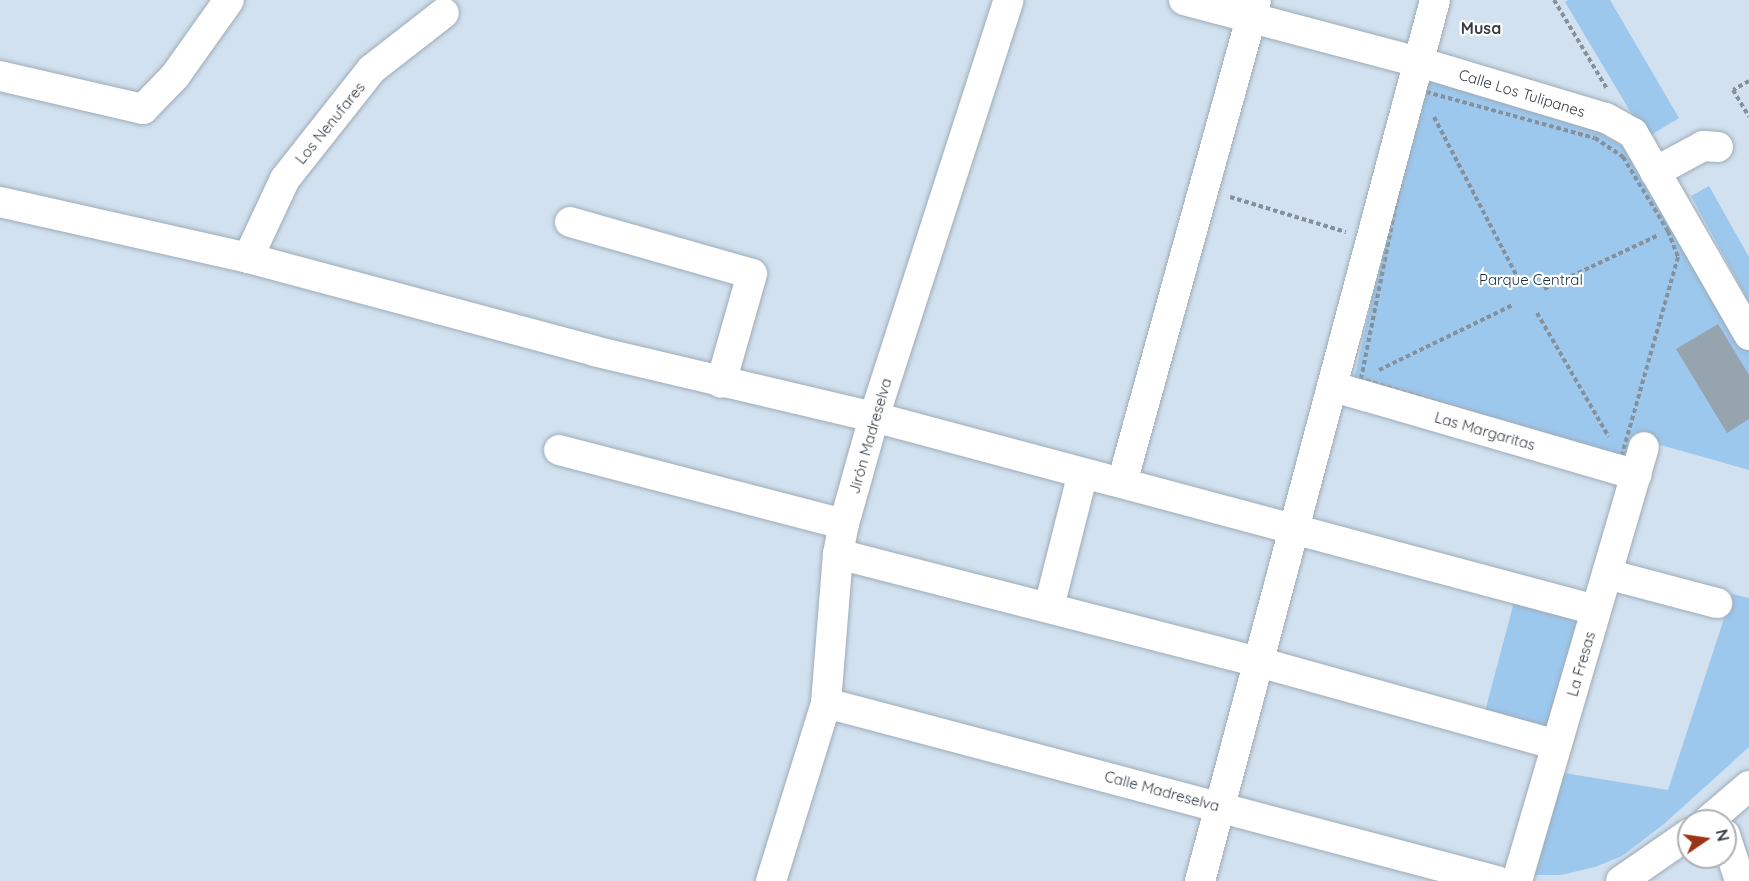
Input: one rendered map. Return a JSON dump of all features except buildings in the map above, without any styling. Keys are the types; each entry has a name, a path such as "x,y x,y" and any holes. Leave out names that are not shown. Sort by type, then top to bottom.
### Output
{"street":[{"path":"0,76 143,109 175,76 230,0"},
{"name":"Jirón Madreselva","path":"772,881 826,703 838,555 844,524 874,417 1009,0"},
{"name":"Calle Los Tulipanes","path":"1184,0 1254,9 1419,76 1606,118 1633,133 1749,335"},
{"path":"1200,881 1293,528 1348,383 1373,240 1419,76 1436,0"},
{"path":"1122,483 1254,9"},
{"name":"Los Nenufares","path":"248,258 285,179 372,69 444,13"},
{"path":"1655,172 1703,146 1718,147"},
{"path":"0,202 248,258 721,382 874,417 1596,610"},
{"path":"570,222 752,274 721,382"},
{"name":"Las Margaritas","path":"1348,383 1629,458"},
{"path":"559,450 844,524"},
{"name":"La Fresas","path":"1517,881 1607,574 1629,458"},
{"path":"1049,607 1083,473"},
{"path":"838,555 1258,662 1557,745"},
{"path":"1607,574 1717,603"},
{"name":"Calle Madreselva","path":"826,703 1497,881"},
{"path":"1729,809 1749,786"},
{"path":"1621,881 1677,842"}],"path":[{"path":"1554,0 1609,92"},
{"path":"1419,76 1425,100"},
{"path":"1348,383 1629,458 1678,257 1668,231 1623,157 1595,138 1419,76"},
{"path":"1348,383 1419,76"},
{"path":"1749,81 1733,90 1749,117"},
{"path":"1430,110 1520,282"},
{"path":"1204,190 1373,240"},
{"path":"1544,289 1668,231"},
{"path":"1348,383 1513,305"},
{"path":"1537,313 1610,440"}],"green space":[{"path":"1568,0 1610,0 1679,118 1646,138 1565,2"},
{"name":"Parque Central","path":"1422,69 1592,128 1624,147 1749,351 1749,470 1636,438 1626,463 1353,385"},
{"path":"1709,186 1749,257 1749,302 1691,196"},
{"path":"1732,594 1749,598 1749,747 1681,809 1677,809 1677,812 1664,824 1622,856 1595,867 1561,875 1527,875 1558,772 1668,790"},
{"path":"1514,602 1585,622 1555,738 1483,719"}],"district":[{"name":"Musa","path":"1481,28"}]}
